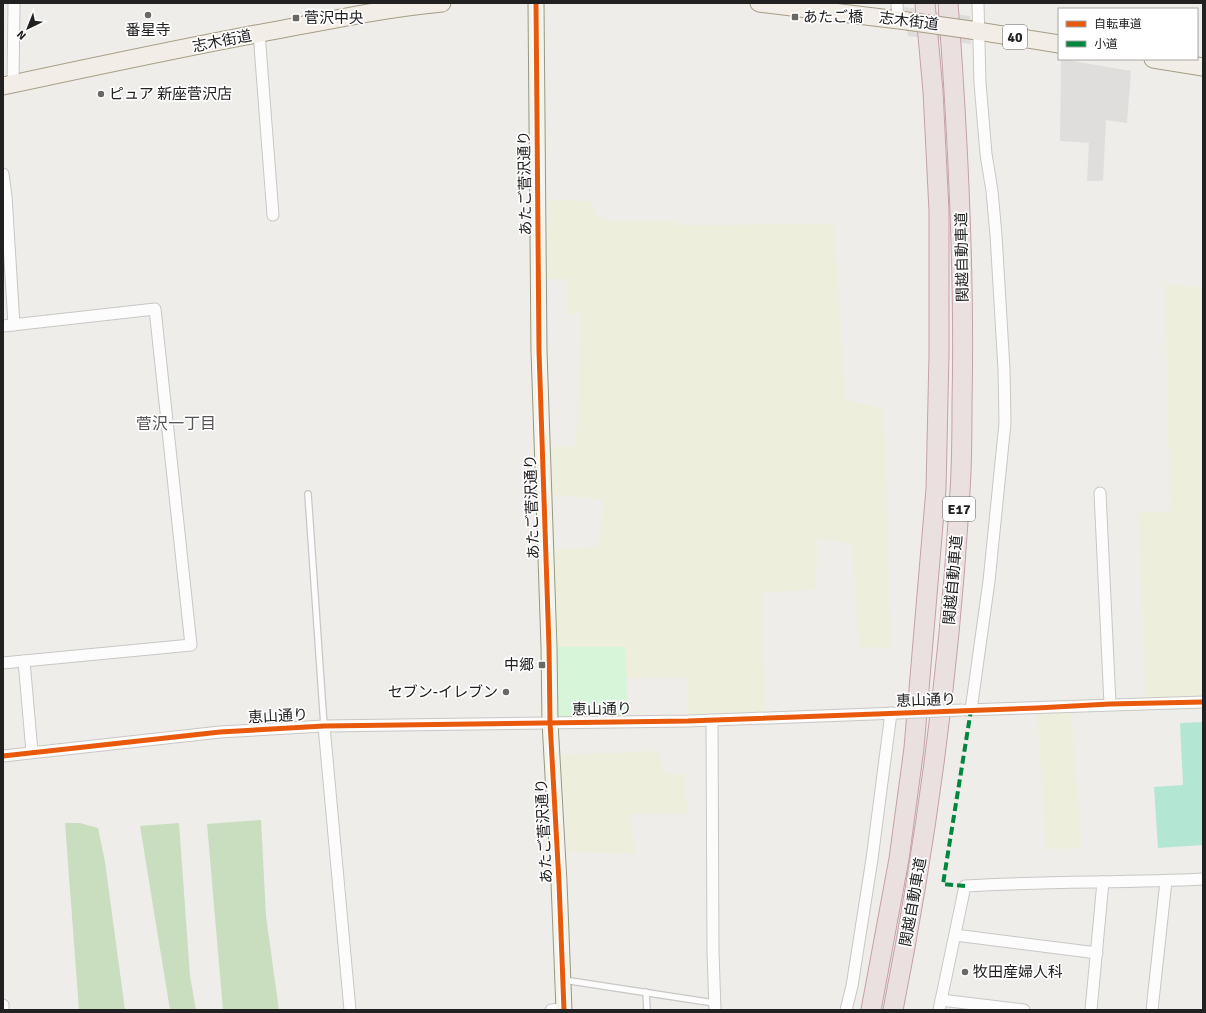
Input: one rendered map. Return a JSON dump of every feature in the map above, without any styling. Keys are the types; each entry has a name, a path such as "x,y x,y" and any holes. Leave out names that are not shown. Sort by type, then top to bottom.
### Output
{"highway":[{"name":"関越自動車道","path":"871,1010 899,860 914,748 936,489 939,354 939,211 933,91 925,3"},
{"name":"関越自動車道","path":"893,1010 920,860 936,750 949,632 960,489 963,353 961,208 948,3"}],"main road":[{"name":"志木街道","path":"8,85 142,56 259,33 365,8 442,3"},
{"name":"志木街道","path":"759,3 901,14 975,30 1058,44"},
{"path":"1159,60 1203,67"}],"street":[{"path":"8,85 14,3"},
{"name":"あたご菅沢通り","path":"536,3 539,351 549,647 550,722 559,882 562,980 559,1010"},
{"path":"967,710 989,581 1005,423 1004,369 997,243 992,191 986,154 979,57 975,30 978,3"},
{"path":"259,33 273,215"},
{"path":"3,174 6,196 8,325 155,309 191,645 3,663"},
{"path":"1100,493 1110,704"},
{"path":"24,661 32,752"},
{"name":"恵山通り","path":"3,756 220,732 324,726 712,720 1110,704 1203,702"},
{"path":"846,1010 852,986 895,713"},
{"path":"712,720 714,1006"},
{"path":"324,726 350,1010"},
{"path":"1024,1010 940,1005 964,886 1012,883 1166,881 1203,879"},
{"path":"1152,1010 1166,881"},
{"path":"1091,1010 1103,882"},
{"path":"954,935 1097,953"},
{"path":"3,1005 4,1010"}],"lane":[{"path":"308,494 324,726"},
{"path":"562,980 646,992 714,1006"},
{"path":"646,992 647,1010"}],"green space":[{"path":"549,200 589,201 597,216 613,221 675,221 679,225 834,224 846,400 884,409 891,648 859,647 852,544 817,539 816,589 762,593 766,717 688,721 687,678 626,678 625,647 549,647 545,550 598,547 604,500 552,494 551,448 576,445 581,313 568,314 568,279 548,279"},
{"path":"1165,283 1203,288 1203,697 1146,699 1138,513 1170,511"},
{"path":"549,647 625,647 628,721 550,722"},
{"path":"1071,707 1082,848 1046,849 1037,708"},
{"path":"1203,722 1203,845 1158,848 1154,787 1183,785 1180,723"},
{"path":"660,751 663,773 685,774 687,814 630,814 636,854 569,852 561,755"},
{"path":"261,820 266,916 279,1010 223,1010 207,824"},
{"path":"65,823 80,823 98,828 105,862 125,1010 79,1010"},
{"path":"179,823 190,976 196,1010 170,1010 140,826"}],"shaded area":[{"path":"1061,60 1131,71 1127,123 1106,120 1103,181 1087,181 1089,143 1060,141"}],"pier":[{"path":"904,7 970,16 971,44 908,36"}],"marked path":[{"path":"965,886 943,884 971,710"}],"cycle path":[{"path":"536,3 539,351 549,647 550,722 559,882 564,1010"},
{"path":"3,756 220,732 324,726 688,721 1110,704 1203,702"}],"place":[{"name":"番星寺","path":"148,15"},
{"name":"あたご橋","path":"795,17"},
{"name":"菅沢中央","path":"296,18"},
{"name":"ピュア 新座菅沢店","path":"101,94"},
{"name":"中郷","path":"542,665"},
{"name":"セブン-イレブン","path":"506,692"},
{"name":"牧田産婦人科","path":"965,972"}],"district":[{"name":"菅沢一丁目","path":"176,423"}]}
